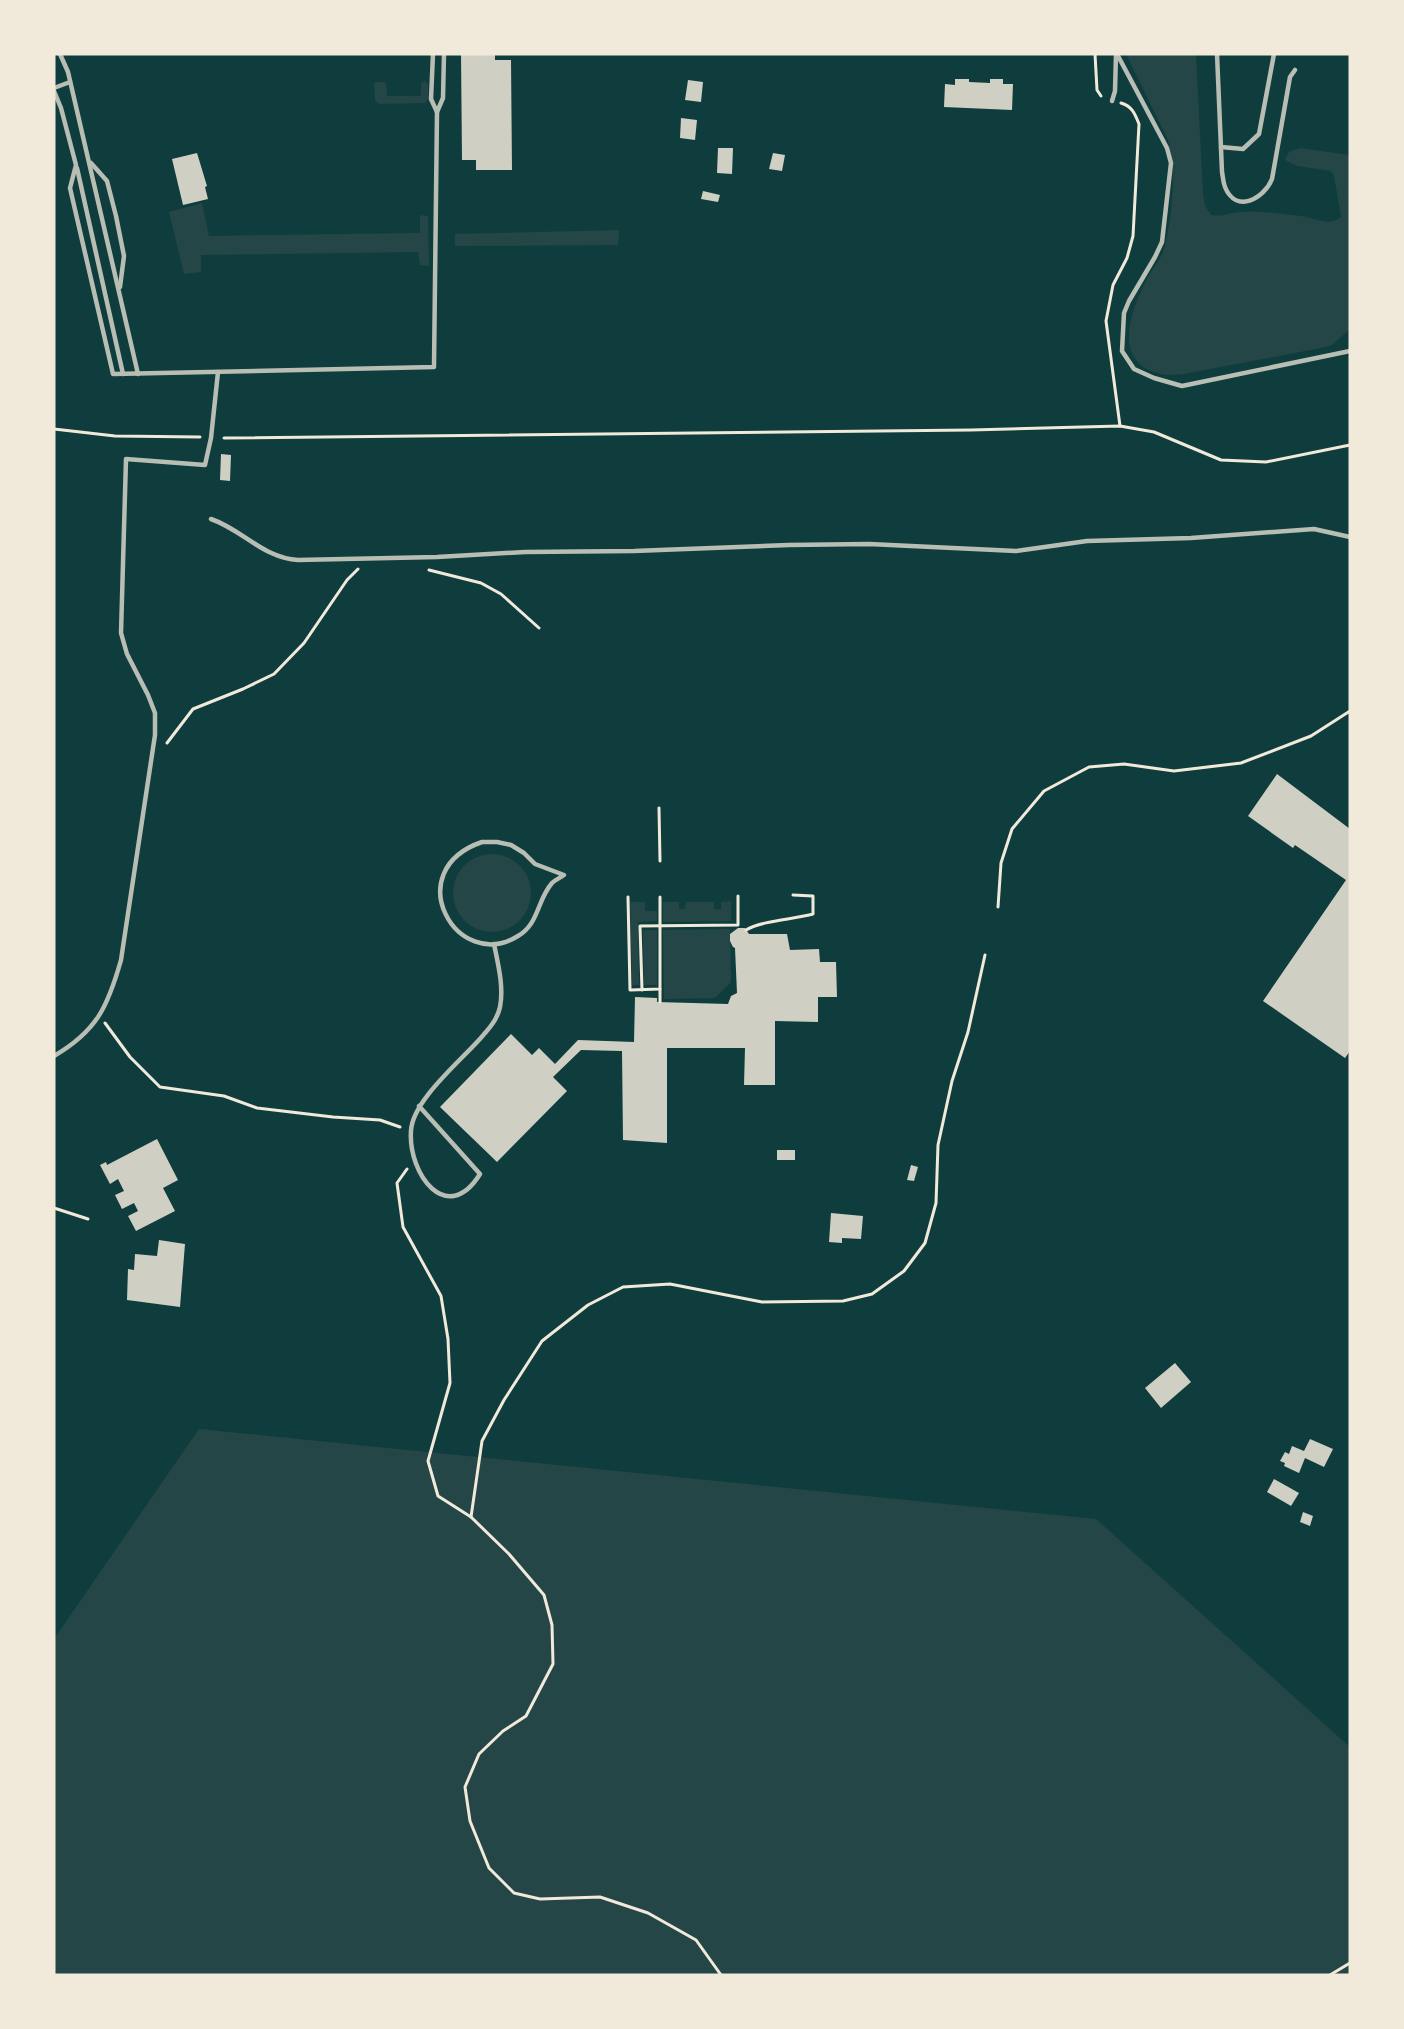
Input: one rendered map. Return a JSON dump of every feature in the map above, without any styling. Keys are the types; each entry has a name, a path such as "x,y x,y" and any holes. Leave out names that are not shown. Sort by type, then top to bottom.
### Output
{"lane":[{"path":"60,54 70,82 138,374"},
{"path":"433,54 431,99 437,112"},
{"path":"76,165 70,188 113,374 434,368 437,112 443,98 444,54"},
{"path":"1112,101 1115,91 1116,54"},
{"path":"1116,54 1167,148 1171,163 1162,242 1124,313 1122,351 1134,369 1154,378 1182,386 1350,351"},
{"path":"1217,54 1222,172 1225,187 1229,193 1233,198 1245,202 1258,198 1268,188 1272,179 1290,77 1295,70"},
{"path":"1221,147 1243,148 1259,134 1274,54"},
{"path":"70,82 54,90 76,165 123,374"},
{"path":"70,143 84,140"},
{"path":"89,161 107,181 116,216 124,256 119,291"},
{"path":"54,1056 79,1040 99,1016 113,987 121,960 155,735 154,713 148,695 127,654 121,633 126,459 205,465 212,438 218,372"},
{"path":"211,519 231,527 257,547 279,557 298,560 880,544 1016,551 1087,541 1191,538 1314,529 1350,537"},
{"path":"482,842 511,845 535,864 564,875 553,883 534,921 528,928 507,942 494,944 475,941 458,931 446,915 440,896 443,876 453,859 468,847 482,842"},
{"path":"419,1106 480,1174 465,1192 453,1195 440,1194 429,1188 418,1172 413,1159 411,1130 419,1106 492,1026 500,1009 502,992 494,944"}],"path":[{"path":"1095,54 1097,90 1101,96 1128,105 1139,124 1133,236 1127,258 1113,285 1106,321 1120,426"},
{"path":"224,438 971,430 1120,426 1154,432 1209,456 1240,462 1266,462 1350,445"},
{"path":"54,429 115,436 200,437"},
{"path":"166,743 193,709 274,674 304,643 347,580 370,558"},
{"path":"406,558 432,571 481,583 501,594 539,628"},
{"path":"998,907 1000,863 1012,829 1044,791 1089,767 1124,764 1174,771 1240,763 1311,736 1350,711"},
{"path":"659,808 660,861"},
{"path":"746,930 754,924 790,920 813,914 813,896 793,895"},
{"path":"642,990 640,926 738,925 738,896"},
{"path":"628,897 630,990 660,989"},
{"path":"660,897 660,1002"},
{"path":"471,1517 482,1441 504,1400 542,1341 588,1305 623,1287 670,1284 762,1302 843,1301 872,1294 904,1270 926,1243 936,1203 938,1144 952,1081 968,1032 985,955"},
{"path":"99,1016 130,1057 160,1086 224,1096 257,1108 333,1118 380,1120 411,1130"},
{"path":"413,1159 397,1182 403,1227 441,1296 448,1339 450,1383 428,1461 438,1496 471,1517 508,1554 544,1595 552,1625 553,1664 526,1716 503,1731 479,1754 465,1787 470,1821 489,1868 514,1893 540,1899 600,1897 648,1912 696,1940 721,1975"},
{"path":"54,1208 88,1219"},
{"path":"1330,1975 1350,1963"}],"shaded area":[{"path":"1126,54 1196,54 1203,194 1205,206 1211,215 1254,212 1301,216 1327,222 1336,220 1341,217 1334,176 1331,171 1297,166 1285,160 1289,152 1300,148 1350,155 1350,329 1332,345 1170,375 1145,368 1135,359 1130,347 1131,319 1148,277 1164,249 1173,180 1168,140"},
{"path":"425,81 428,84 428,98 425,103 379,104 375,100 374,84 376,82 386,84 387,96 421,96 421,83"},
{"path":"202,203 209,236 420,233 420,215 428,216 429,266 420,265 418,252 201,255 201,272 184,274 169,212"},
{"path":"619,230 618,245 455,246 455,234"},
{"path":"492,854 507,857 520,865 528,878 531,893 528,908 520,921 507,929 492,932 477,929 464,921 456,908 453,893 456,878 464,865 477,857"},
{"path":"731,901 731,921 663,922 663,902 679,902 679,909 685,909 686,902 714,902 714,909 721,910 721,902"},
{"path":"630,902 645,902 645,911 657,911 657,921 638,922 639,985 632,985"},
{"path":"730,929 731,982 715,998 664,999 663,930"},
{"path":"644,930 657,930 657,985 644,985"},
{"path":"199,1429 1096,1519 1350,1747 1350,1975 54,1975 54,1639"}],"building":[{"path":"461,54 495,54 495,60 511,60 512,170 476,170 476,160 462,160"},
{"path":"955,79 990,83 990,79 1003,79 1003,84 1013,84 1012,110 944,107 945,84 955,85"},
{"path":"688,80 703,82 701,102 685,100"},
{"path":"681,118 697,120 695,140 680,138"},
{"path":"718,148 733,148 732,174 717,173"},
{"path":"197,153 207,186 205,187 208,199 183,205 172,159"},
{"path":"773,153 785,155 782,171 769,169"},
{"path":"703,191 720,195 718,202 701,199"},
{"path":"221,454 231,455 230,481 220,480"},
{"path":"1277,774 1350,829 1350,1051 1345,1058 1263,1001 1346,880 1295,845 1293,848 1248,816"},
{"path":"738,928 745,928 749,934 787,934 790,950 819,949 820,962 836,962 837,997 818,997 818,1022 775,1021 775,1085 744,1085 745,1048 667,1048 667,1143 623,1140 622,1051 581,1050 553,1077 567,1091 497,1162 440,1107 511,1034 532,1055 539,1048 555,1064 578,1040 634,1042 635,997 657,998 657,1002 728,1004 731,996 737,993 735,948 730,941 730,934"},
{"path":"157,1139 178,1180 163,1188 175,1211 136,1231 128,1216 138,1211 134,1203 122,1209 115,1195 124,1191 118,1179 110,1184 100,1165 106,1162 107,1165"},
{"path":"777,1150 795,1150 795,1160 777,1160"},
{"path":"911,1165 918,1167 914,1181 907,1180"},
{"path":"831,1213 863,1216 861,1239 842,1238 842,1243 829,1242"},
{"path":"159,1240 185,1244 180,1307 127,1300 128,1269 134,1270 135,1254 157,1256"},
{"path":"1175,1363 1191,1382 1161,1408 1145,1388"},
{"path":"1310,1439 1333,1449 1324,1467 1305,1458 1299,1473 1284,1466 1285,1463 1280,1461 1285,1452 1289,1454 1292,1446 1304,1451"},
{"path":"1274,1479 1299,1493 1291,1506 1267,1492"},
{"path":"1303,1512 1313,1516 1310,1526 1300,1522"}]}
